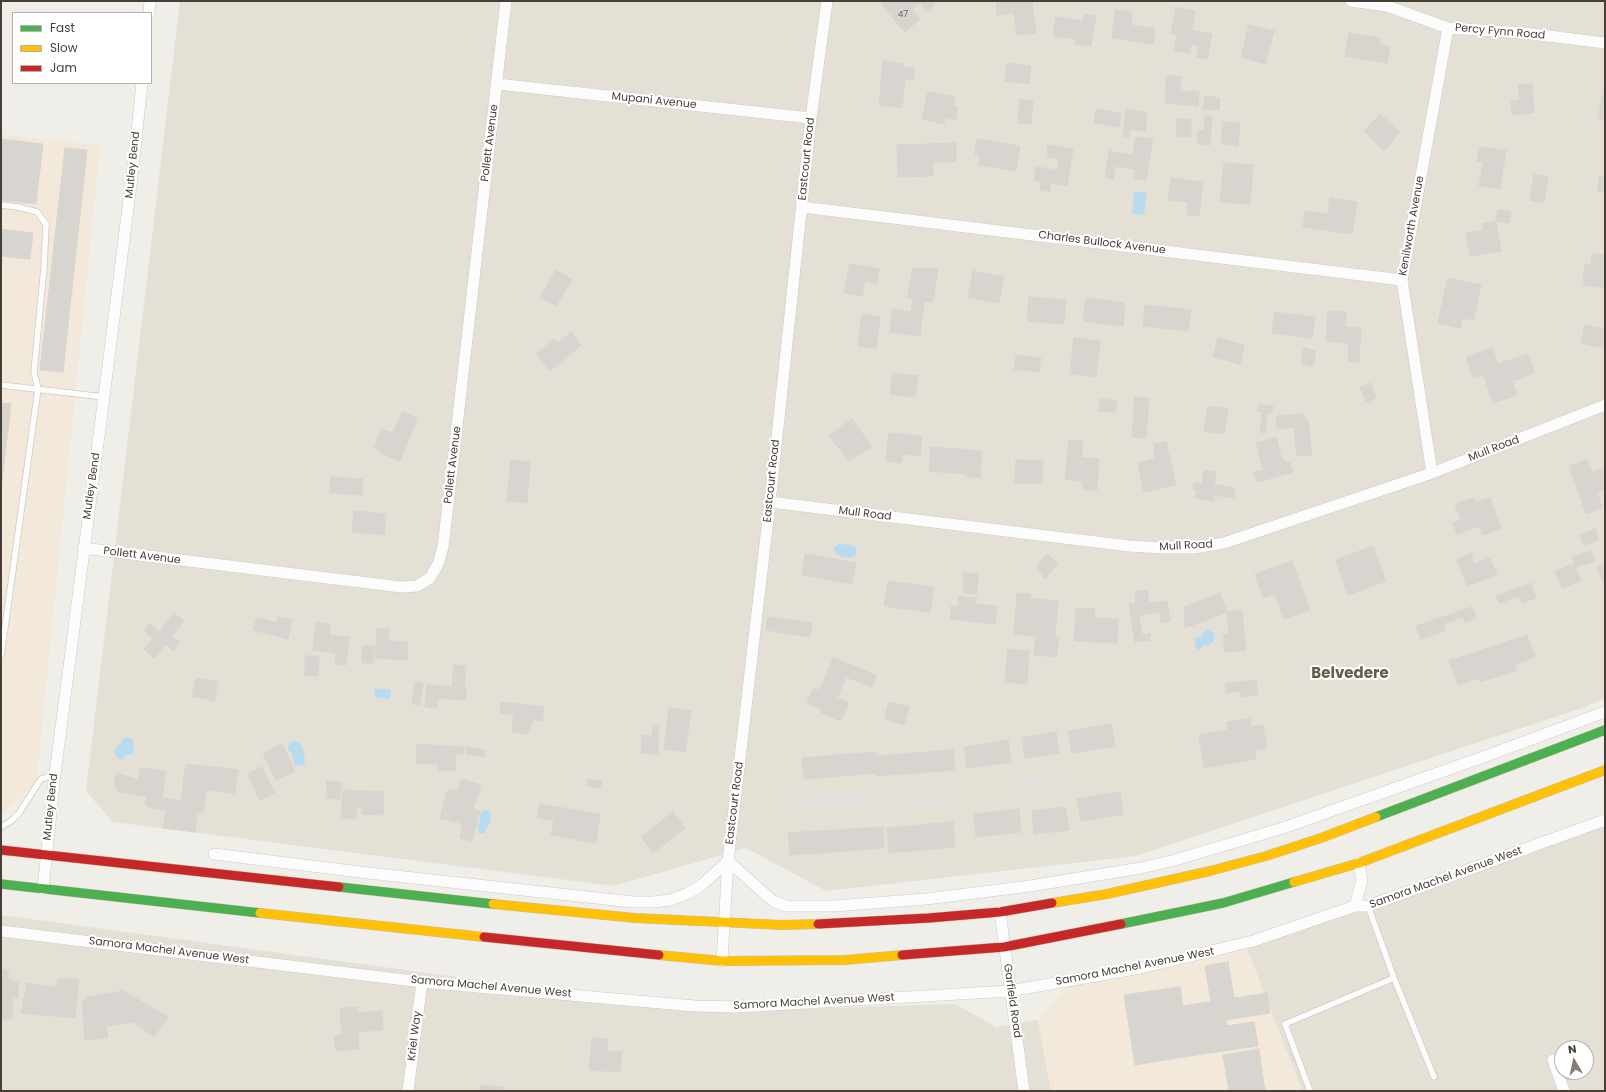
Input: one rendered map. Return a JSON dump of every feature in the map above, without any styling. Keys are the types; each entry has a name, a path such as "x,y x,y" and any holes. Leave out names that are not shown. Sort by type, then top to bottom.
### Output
{"highway":[{"path":"1,850 539,909 635,918 782,925 850,923 1000,912 1141,887 1266,856 1321,838 1605,730"},
{"path":"1,884 581,948 722,961 845,960 1004,947 1223,903 1359,863 1605,770"}],"street":[{"path":"149,12 150,1"},
{"name":"Pollett Avenue","path":"83,548 401,587 417,586 430,578 438,564 443,547 506,1"},
{"name":"Eastcourt Road","path":"722,961 728,861 770,502 811,118 827,1"},
{"name":"Percy Fynn Road","path":"1351,1 1387,6 1448,28 1524,33 1605,43"},
{"name":"Kenilworth Avenue","path":"1432,473 1402,280 1448,28"},
{"name":"Mutley Bend","path":"43,889 54,774 104,397 133,168 142,84"},
{"name":"Mupani Avenue","path":"497,84 811,118"},
{"name":"Charles Bullock Avenue","path":"802,207 1402,280"},
{"name":"Mull Road","path":"770,502 1129,546 1194,548 1224,543 1432,473 1605,405"},
{"path":"214,854 376,874 626,901 646,902 670,900 687,894 703,884 728,861 774,900 786,906 794,907 882,903 967,895 1141,868 1175,860 1283,828 1605,712"},
{"name":"Samora Machel Avenue West","path":"1,931 422,982 695,1006 724,1007 1010,991 1141,968 1226,949 1356,906 1368,906 1605,820"},
{"path":"1356,906 1362,880 1359,863"},
{"name":"Garfield Road","path":"1000,912 1024,1091"},
{"name":"Kriel Way","path":"408,1091 422,982"},
{"path":"1553,1060 1564,1091"}],"lane":[{"path":"1,205 18,207 37,212 46,224 44,267 34,372 38,389 1,656"},
{"path":"1,384 104,397"},
{"path":"1,827 11,821 19,813 41,779 54,774"},
{"path":"1368,906 1394,978 1434,1077"},
{"path":"1310,1091 1285,1024 1394,978"}],"shaded area":[{"path":"180,1 1605,1 1605,698 1585,707 1136,856 826,891 746,848 614,886 113,822 86,791"},
{"path":"1,134 100,145 37,781 1,817"},
{"path":"1067,771 1069,792 1021,798 1019,777"},
{"path":"866,791 867,806 792,811 791,795"},
{"path":"952,794 953,808 885,812 884,798"},
{"path":"1605,820 1605,1091 1302,1091 1247,949"},
{"path":"1,915 714,1012 955,1004 996,1027 1038,1020 1051,1091 1,1091"},
{"path":"1247,949 1302,1091 1051,1091 1038,1020 1067,986"}],"water":[{"path":"1133,191 1147,193 1144,215 1132,213 1134,196"},
{"path":"839,544 852,545 857,549 856,555 844,558 835,553 834,547"},
{"path":"1207,629 1215,634 1213,642 1208,646 1203,645 1199,650 1195,647 1195,638 1201,636"},
{"path":"375,688 391,690 390,699 374,697"},
{"path":"127,737 132,739 134,744 133,752 131,755 125,755 121,760 117,758 114,751 123,739"},
{"path":"295,741 300,742 304,752 305,764 301,766 295,766 292,754 288,749 289,743"},
{"path":"484,810 487,810 491,814 491,821 484,833 480,833 477,828 480,822 480,814"}],"building":[{"path":"884,1 932,1 935,4 927,11 920,3 912,10 920,19 905,32 881,4"},
{"path":"996,1 1032,1 1036,33 1017,35 1014,13 997,15"},
{"path":"1176,8 1195,11 1192,30 1212,34 1207,59 1196,57 1199,46 1191,44 1189,53 1174,50 1177,35 1171,34"},
{"path":"1115,10 1132,12 1131,25 1155,29 1153,44 1112,38"},
{"path":"1084,14 1096,16 1091,46 1075,44 1076,39 1053,36 1056,17 1083,21"},
{"path":"1249,25 1274,31 1265,64 1241,57"},
{"path":"1349,33 1380,38 1379,45 1390,47 1387,63 1345,56"},
{"path":"883,61 903,64 903,67 915,68 913,80 905,79 902,108 879,105"},
{"path":"1007,63 1031,66 1029,84 1005,81"},
{"path":"1167,75 1181,77 1180,91 1199,92 1198,106 1165,103"},
{"path":"1532,84 1534,113 1512,115 1511,101 1520,100 1518,85"},
{"path":"1605,88 1605,120 1598,118"},
{"path":"928,92 955,97 954,106 958,107 955,120 945,118 944,124 922,119"},
{"path":"1205,96 1220,98 1219,110 1203,109"},
{"path":"1020,99 1033,101 1031,124 1018,123"},
{"path":"1096,109 1121,113 1119,127 1094,123"},
{"path":"1126,109 1147,113 1145,131 1130,129 1129,137 1123,136"},
{"path":"1380,114 1400,132 1384,151 1364,131"},
{"path":"1205,116 1212,117 1210,145 1197,144 1198,130 1204,131"},
{"path":"1177,119 1191,119 1191,137 1176,136"},
{"path":"1223,122 1240,123 1238,146 1221,144"},
{"path":"1136,137 1153,139 1146,180 1134,178 1136,170 1115,166 1113,179 1105,177 1109,151 1133,155"},
{"path":"1,139 43,144 36,204 1,200"},
{"path":"977,139 1020,146 1016,171 979,165 980,155 975,154"},
{"path":"956,143 956,162 933,162 933,176 898,177 897,145"},
{"path":"1048,145 1073,149 1067,186 1051,183 1049,192 1040,190 1041,182 1034,180 1036,167 1058,170 1059,159 1047,157"},
{"path":"1480,147 1506,151 1500,189 1479,186 1483,162 1477,161"},
{"path":"65,148 87,150 63,372 40,370"},
{"path":"1224,163 1253,165 1250,204 1220,202"},
{"path":"1534,174 1548,177 1544,203 1530,200"},
{"path":"1599,177 1605,177 1605,192 1598,192"},
{"path":"1171,178 1203,182 1199,216 1187,215 1188,202 1168,200"},
{"path":"1330,198 1357,202 1352,234 1303,227 1305,211 1328,214"},
{"path":"1498,210 1511,212 1509,223 1496,221"},
{"path":"1496,221 1501,251 1470,256 1466,233 1483,230 1482,224"},
{"path":"1,229 33,233 30,259 1,256"},
{"path":"1592,254 1605,255 1605,288 1583,285 1585,264 1591,265"},
{"path":"850,264 879,269 876,284 865,281 862,296 844,293"},
{"path":"913,268 938,269 933,302 924,301 920,336 890,332 892,309 911,312 913,299 907,298"},
{"path":"556,270 572,280 556,306 540,297"},
{"path":"973,271 1004,277 999,303 968,297"},
{"path":"1448,278 1481,285 1474,320 1462,318 1460,328 1438,323"},
{"path":"1029,297 1066,300 1064,324 1027,321"},
{"path":"1086,298 1125,303 1123,326 1083,321"},
{"path":"1145,305 1191,310 1188,331 1143,326"},
{"path":"1328,311 1346,312 1345,327 1361,328 1359,362 1348,361 1349,343 1326,341"},
{"path":"1275,312 1315,317 1312,338 1272,333"},
{"path":"862,314 880,317 876,348 858,346"},
{"path":"1585,325 1605,329 1605,346 1603,348 1581,343"},
{"path":"571,332 581,345 550,371 536,354 555,339 558,343"},
{"path":"1074,338 1100,341 1096,377 1070,374"},
{"path":"1218,338 1244,345 1240,364 1213,357"},
{"path":"1304,348 1316,351 1313,366 1301,363"},
{"path":"1492,348 1498,364 1528,354 1534,373 1512,381 1517,395 1493,403 1483,374 1473,377 1466,357"},
{"path":"1016,355 1041,358 1039,372 1014,369"},
{"path":"893,373 918,376 915,397 890,394"},
{"path":"1371,383 1376,398 1366,402 1360,387"},
{"path":"1135,397 1149,398 1146,438 1132,437"},
{"path":"1100,399 1117,401 1115,412 1099,411"},
{"path":"1,403 11,404 5,455 1,455"},
{"path":"1260,405 1273,406 1272,413 1267,413 1265,433 1260,432 1262,412 1257,411"},
{"path":"1208,406 1228,409 1224,434 1204,431"},
{"path":"402,412 417,418 400,461 381,453 382,451 374,448 381,429 393,433"},
{"path":"1302,414 1308,421 1312,455 1297,456 1294,427 1277,429 1276,416"},
{"path":"852,419 872,447 849,461 829,436"},
{"path":"889,433 922,436 920,456 902,454 901,463 886,461"},
{"path":"1276,437 1281,457 1287,463 1290,462 1293,472 1257,482 1254,472 1263,470 1256,443"},
{"path":"1069,440 1083,442 1081,458 1099,459 1097,490 1083,489 1083,481 1065,479"},
{"path":"1166,442 1176,485 1144,492 1138,463 1155,459 1154,444"},
{"path":"931,447 982,451 980,478 966,476 965,474 929,471"},
{"path":"1,455 5,455 1,491"},
{"path":"511,460 530,462 527,503 507,501"},
{"path":"1016,460 1043,460 1042,483 1015,483"},
{"path":"1587,460 1592,472 1604,468 1605,495 1604,489 1597,492 1602,508 1586,514 1569,466"},
{"path":"1204,470 1216,472 1214,484 1235,488 1234,498 1214,495 1213,501 1195,498 1197,490 1193,489 1194,483 1202,484"},
{"path":"331,477 363,479 362,495 330,493"},
{"path":"1474,498 1479,513 1461,520 1455,504"},
{"path":"1490,498 1501,529 1483,535 1480,526 1457,534 1453,523 1479,513 1476,502"},
{"path":"354,511 386,514 384,535 352,532"},
{"path":"1595,529 1599,540 1584,546 1580,535"},
{"path":"1373,546 1386,581 1348,595 1336,560"},
{"path":"1591,551 1595,561 1576,567 1572,557"},
{"path":"1471,553 1474,564 1490,558 1497,575 1467,586 1457,559"},
{"path":"805,554 856,563 852,584 802,575"},
{"path":"1047,554 1058,563 1045,579 1037,566"},
{"path":"1292,561 1310,610 1284,619 1275,594 1263,598 1255,574"},
{"path":"1605,563 1605,588 1597,566"},
{"path":"1574,564 1581,581 1562,588 1555,571"},
{"path":"964,573 978,574 977,594 963,593"},
{"path":"888,581 934,587 930,612 884,606"},
{"path":"1531,583 1536,598 1522,603 1519,596 1499,603 1496,596"},
{"path":"1147,590 1149,603 1167,601 1170,621 1161,623 1160,612 1139,615 1142,635 1150,634 1150,640 1135,642 1129,604 1136,603 1135,591"},
{"path":"1017,593 1031,594 1030,598 1058,601 1055,638 1014,634"},
{"path":"1220,593 1227,612 1185,628 1184,607"},
{"path":"959,596 976,598 975,604 997,606 995,624 950,619 951,606 958,607"},
{"path":"1472,607 1476,618 1465,622 1463,617 1443,624 1445,631 1421,639 1416,626"},
{"path":"1076,608 1095,609 1094,618 1118,619 1117,643 1074,641"},
{"path":"1242,610 1246,650 1225,652 1223,635 1229,634 1227,612"},
{"path":"174,613 184,621 172,636 180,642 173,651 166,644 154,658 144,649 153,638 144,631 150,624 159,632"},
{"path":"279,617 292,620 288,639 253,630 257,618 277,623"},
{"path":"768,617 812,623 810,637 766,630"},
{"path":"316,623 330,624 329,635 349,637 346,665 335,664 336,653 313,650"},
{"path":"377,629 389,629 388,641 408,642 407,660 375,658"},
{"path":"1527,635 1535,657 1515,664 1517,670 1481,682 1479,678 1458,685 1449,661"},
{"path":"1036,637 1058,639 1057,657 1034,655"},
{"path":"362,646 374,646 373,663 362,663"},
{"path":"1008,649 1029,651 1027,684 1005,682"},
{"path":"305,656 319,656 318,676 305,676"},
{"path":"833,658 876,675 872,687 846,677 837,698 849,702 841,721 821,713 822,709 807,703 813,689 820,690"},
{"path":"454,665 466,666 464,687 452,686"},
{"path":"196,678 218,682 214,701 192,696"},
{"path":"1256,680 1258,695 1240,697 1240,691 1226,693 1225,684"},
{"path":"415,682 423,683 420,705 412,704"},
{"path":"427,685 466,688 465,700 438,698 437,708 425,707"},
{"path":"501,702 544,707 542,721 533,720 527,734 512,732 514,714 500,713"},
{"path":"889,702 909,707 904,725 884,719"},
{"path":"669,708 691,711 685,752 664,749"},
{"path":"1250,719 1251,727 1263,725 1267,748 1254,750 1256,759 1204,768 1199,735 1228,730 1227,722"},
{"path":"1111,724 1115,746 1072,753 1068,731"},
{"path":"653,725 659,725 658,754 641,753 642,735 652,736"},
{"path":"1056,732 1059,753 1025,758 1022,738"},
{"path":"1008,740 1011,762 967,768 964,747"},
{"path":"282,744 295,771 276,780 263,754"},
{"path":"417,744 464,747 463,754 456,754 455,771 438,770 438,764 416,763"},
{"path":"467,747 485,750 484,757 466,754"},
{"path":"953,750 955,770 876,776 876,773 804,779 802,758 876,752 876,756"},
{"path":"186,764 238,770 235,793 206,790 203,813 197,813 195,832 163,828 166,810 148,807 145,804 147,797 118,791 114,782 117,773 138,780 140,768 166,771 162,798 181,801"},
{"path":"262,767 275,793 260,800 247,774"},
{"path":"461,779 481,785 473,809 480,811 472,841 460,838 462,828 460,827 461,823 440,818 448,789 457,791"},
{"path":"588,779 602,781 600,788 587,786"},
{"path":"327,781 342,783 340,799 326,798"},
{"path":"343,790 384,792 383,815 362,814 362,808 357,808 356,819 341,818"},
{"path":"1120,792 1123,814 1081,821 1077,799"},
{"path":"540,804 600,814 596,843 551,835 554,820 537,818"},
{"path":"1065,807 1069,830 1034,834 1032,811"},
{"path":"1019,809 1021,832 976,837 974,814"},
{"path":"673,812 685,828 653,853 641,837"},
{"path":"953,822 955,847 889,853 887,828"},
{"path":"883,827 884,848 790,855 788,833"},
{"path":"1228,962 1234,998 1211,1002 1205,966"},
{"path":"1,969 9,971 7,977 18,983 18,998 13,997 12,1019 1,1019"},
{"path":"58,979 79,979 75,1018 21,1013 27,983 57,988"},
{"path":"1180,987 1186,1026 1199,1024 1203,1054 1135,1065 1124,995"},
{"path":"123,991 169,1017 154,1036 132,1022 106,1026 108,1038 85,1040 82,1002 87,997"},
{"path":"1267,993 1270,1013 1186,1026 1183,1006"},
{"path":"357,1007 357,1013 382,1011 383,1030 358,1032 359,1049 336,1051 334,1036 342,1035 340,1008"},
{"path":"1226,1020 1227,1026 1254,1022 1258,1046 1203,1054 1199,1024"},
{"path":"592,1038 608,1039 606,1051 622,1052 620,1072 589,1070"},
{"path":"1259,1049 1265,1091 1229,1091 1223,1055"},
{"path":"480,1085 503,1087 502,1091 480,1091"}],"traffic: fast":[{"path":"1376,817 1605,730"},
{"path":"1121,924 1223,903 1294,882"},
{"path":"1,884 260,913"},
{"path":"339,887 493,904"}],"traffic: slow":[{"path":"1294,882 1359,863 1605,770"},
{"path":"1052,903 1107,894 1210,871 1266,856 1321,838 1376,817"},
{"path":"493,904 635,918 782,925 818,924"},
{"path":"260,913 484,937"},
{"path":"659,955 722,961 845,960 902,955"}],"traffic: jam":[{"path":"1,850 339,887"},
{"path":"818,924 929,918 1000,912 1052,903"},
{"path":"902,955 1004,947 1121,924"},
{"path":"484,937 659,955"}],"district":[{"name":"Belvedere","path":"1350,674"}]}
